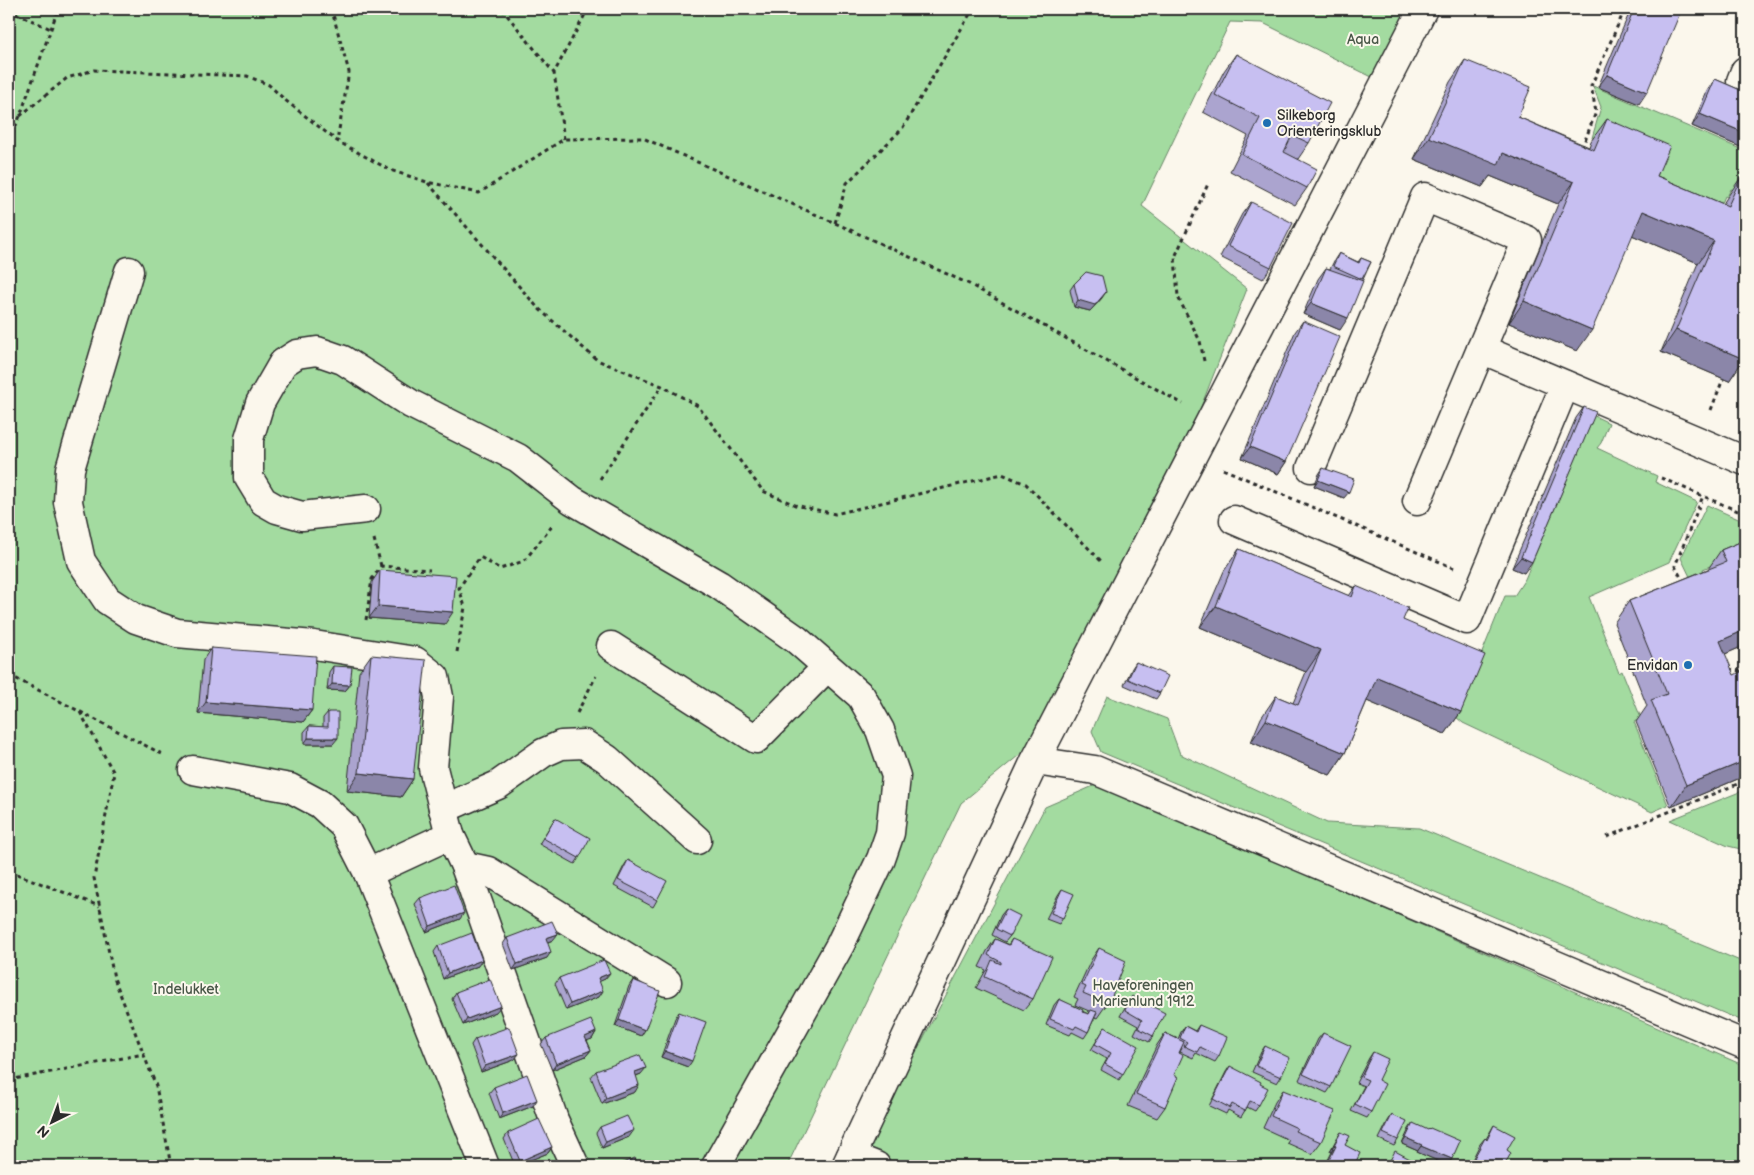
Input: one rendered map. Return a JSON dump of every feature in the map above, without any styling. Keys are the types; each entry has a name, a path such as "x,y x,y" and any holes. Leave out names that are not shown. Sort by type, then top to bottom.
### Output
{"lane":[{"path":"876,1166 849,1161 1035,761 1423,9"},
{"path":"1311,468 1425,197 1527,240 1417,501"},
{"path":"129,271 70,469 68,502 81,562 107,600 136,619 177,633 314,645 415,661 435,677 439,697 433,768 450,835 465,866 554,1120 575,1166"},
{"path":"1481,349 1745,461"},
{"path":"366,509 302,516 277,509 263,500 249,478 249,439 260,403 283,364 297,354 317,351 343,360 411,404 518,458 577,503 719,585 797,640 861,696 880,730 896,776 890,833 881,859 840,945 716,1166"},
{"path":"1234,520 1467,620 1565,385"},
{"path":"611,646 756,739 827,667"},
{"path":"443,808 498,785 543,754 561,746 584,744 607,759 697,840"},
{"path":"1035,761 1095,770 1745,1045"},
{"path":"193,770 290,788 320,804 344,826 368,873 485,1166"},
{"path":"368,873 450,835"},
{"path":"465,866 488,871 667,982"}],"path":[{"path":"10,9 51,29"},
{"path":"9,142 58,9"},
{"path":"330,9 349,72 337,141"},
{"path":"502,9 554,73 564,139"},
{"path":"554,73 588,9"},
{"path":"836,223 847,182 902,129 973,9"},
{"path":"1580,152 1596,112 1591,86 1625,9"},
{"path":"20,116 67,78 94,70 247,76 270,85 285,100 337,141 390,170 427,182 479,194 564,139 643,138 969,284 1213,417"},
{"path":"427,182 538,308 597,360 662,386 698,406 763,491 795,505 835,514 1002,474 1026,484 1125,587"},
{"path":"1208,184 1175,258 1178,297 1200,341 1213,417"},
{"path":"435,677 454,665 465,606 459,588 480,557 500,569 524,561 577,503 662,386"},
{"path":"1193,456 1483,581"},
{"path":"1661,478 1745,514"},
{"path":"1684,583 1675,566 1703,496"},
{"path":"362,653 372,579 381,566 430,570"},
{"path":"561,746 611,646"},
{"path":"1731,678 1728,669 1745,672"},
{"path":"9,675 193,770"},
{"path":"80,712 114,773 94,878 114,978 156,1086 170,1166"},
{"path":"1606,837 1745,781"},
{"path":"9,870 100,907"},
{"path":"9,1080 144,1054"}],"green space":[{"path":"9,9 1414,9 1378,80 1263,23 1230,22 1142,206 1247,289 1188,440 1041,737 961,803 787,1166 9,1166"},
{"path":"1593,86 1745,151 1745,196 1731,189 1727,197 1725,196 1713,224 1650,195 1660,169 1592,138 1601,107"},
{"path":"1582,410 1609,423 1597,448 1657,476 1655,482 1697,502 1669,562 1589,597 1619,673 1622,671 1641,718 1634,722 1668,805 1652,812 1463,723 1456,717 1505,596 1514,596 1525,579 1591,423"},
{"path":"1707,505 1745,522 1745,551 1703,569 1707,581 1694,585 1681,558"},
{"path":"1107,696 1167,719 1180,754 1327,823 1419,828 1745,963 1745,1022 1101,752 1092,731"},
{"name":"Haveforeningen Marienlund 1912","path":"1098,784 1745,1066 1745,1166 856,1166 1045,807"},
{"path":"1742,791 1745,800 1745,850 1728,846 1670,820"}],"building":[{"path":"1634,9 1669,9 1680,13 1647,92 1607,75"},
{"path":"1236,54 1330,103 1309,143 1292,135 1284,152 1317,169 1307,188 1242,154 1260,118 1215,95"},
{"path":"1465,60 1531,87 1518,117 1594,150 1607,119 1670,146 1657,176 1728,206 1741,177 1745,179 1744,359 1676,330 1714,241 1643,211 1592,330 1524,301 1574,182 1503,153 1498,165 1429,137"},
{"path":"1715,79 1745,92 1745,133 1700,114"},
{"path":"1251,202 1293,223 1271,267 1228,246"},
{"path":"1339,253 1359,263 1361,258 1371,262 1362,279 1333,266"},
{"path":"1326,268 1363,281 1348,318 1311,303"},
{"path":"1086,272 1102,276 1106,292 1095,305 1078,300 1074,284"},
{"path":"1303,321 1340,337 1286,462 1250,447"},
{"path":"1584,407 1596,412 1532,562 1521,557"},
{"path":"1323,468 1354,479 1349,492 1318,480"},
{"path":"1745,540 1745,630 1720,641 1734,675 1743,671 1745,676 1745,761 1686,785 1651,700 1667,694 1629,601 1726,562 1721,550"},
{"path":"1239,549 1352,597 1356,586 1408,608 1403,620 1485,655 1461,712 1377,677 1345,753 1266,720 1276,696 1298,705 1321,650 1216,606"},
{"path":"380,570 456,576 453,612 378,606"},
{"path":"211,648 316,656 312,710 206,702"},
{"path":"371,655 426,660 413,779 359,773"},
{"path":"1136,662 1168,676 1160,693 1128,679"},
{"path":"333,666 352,667 350,685 332,684"},
{"path":"328,712 338,712 338,738 308,738 309,726 328,727"},
{"path":"555,818 590,838 579,858 543,838"},
{"path":"628,860 667,881 657,900 618,880"},
{"path":"454,885 464,913 430,926 420,898"},
{"path":"1062,889 1074,894 1063,918 1051,913"},
{"path":"1006,909 1020,916 1010,936 996,929"},
{"path":"552,921 558,934 546,938 551,952 517,964 507,938"},
{"path":"472,933 482,960 448,973 438,946"},
{"path":"995,939 1009,945 1012,939 1052,957 1033,999 985,977 992,960 1001,964 1001,962 988,955"},
{"path":"1099,948 1126,961 1106,1006 1096,1002 1097,999 1083,993 1086,987 1082,985"},
{"path":"604,960 610,973 598,978 603,991 570,1004 559,978"},
{"path":"490,979 501,1006 467,1019 456,992"},
{"path":"633,980 660,991 645,1030 619,1020"},
{"path":"1132,996 1165,1013 1153,1036 1138,1028 1142,1020 1125,1010"},
{"path":"1059,999 1083,1010 1082,1012 1089,1014 1091,1010 1097,1012 1088,1032 1076,1026 1074,1029 1050,1019"},
{"path":"679,1012 706,1022 692,1061 665,1051"},
{"path":"591,1020 596,1032 585,1037 591,1050 556,1064 546,1038"},
{"path":"1199,1025 1227,1037 1219,1056 1200,1047 1197,1052 1184,1046 1187,1042 1180,1038 1185,1026 1196,1032"},
{"path":"509,1027 519,1054 485,1066 475,1039"},
{"path":"1105,1027 1139,1046 1123,1074 1105,1064 1111,1053 1095,1044"},
{"path":"1165,1033 1184,1042 1179,1053 1183,1055 1174,1075 1178,1077 1165,1107 1136,1094"},
{"path":"1323,1033 1351,1046 1331,1087 1303,1074"},
{"path":"1265,1046 1290,1058 1281,1077 1256,1066"},
{"path":"1373,1052 1388,1059 1378,1080 1385,1084 1371,1112 1355,1104 1368,1080 1361,1077"},
{"path":"640,1055 646,1068 635,1072 639,1085 606,1098 596,1071"},
{"path":"1230,1066 1261,1082 1260,1084 1268,1088 1259,1105 1250,1101 1245,1111 1232,1104 1230,1108 1213,1099"},
{"path":"527,1074 537,1100 503,1113 494,1087"},
{"path":"1283,1090 1335,1111 1321,1142 1295,1131 1297,1128 1271,1116"},
{"path":"1392,1115 1407,1122 1398,1140 1383,1133"},
{"path":"627,1116 634,1130 606,1142 600,1127"},
{"path":"539,1119 552,1147 520,1161 508,1133"},
{"path":"1413,1123 1460,1141 1452,1159 1406,1138"},
{"path":"1494,1125 1515,1136 1507,1150 1511,1153 1504,1166 1490,1166 1474,1158 1485,1138 1487,1140"},
{"path":"1341,1132 1350,1136 1345,1145 1360,1153 1354,1166 1332,1166 1327,1164"},
{"path":"1395,1151 1423,1166 1387,1166"},
{"path":"635,1158 638,1166 615,1166"},
{"path":"1436,1160 1450,1166 1433,1166"},
{"path":"1536,1160 1551,1166 1533,1166"}],"place":[{"name":"Silkeborg Orienteringsklub","path":"1267,123"},
{"name":"Envidan","path":"1688,665"}],"park label":[{"name":"Aqua","path":"1363,39"},
{"name":"Indelukket","path":"186,989"}]}
